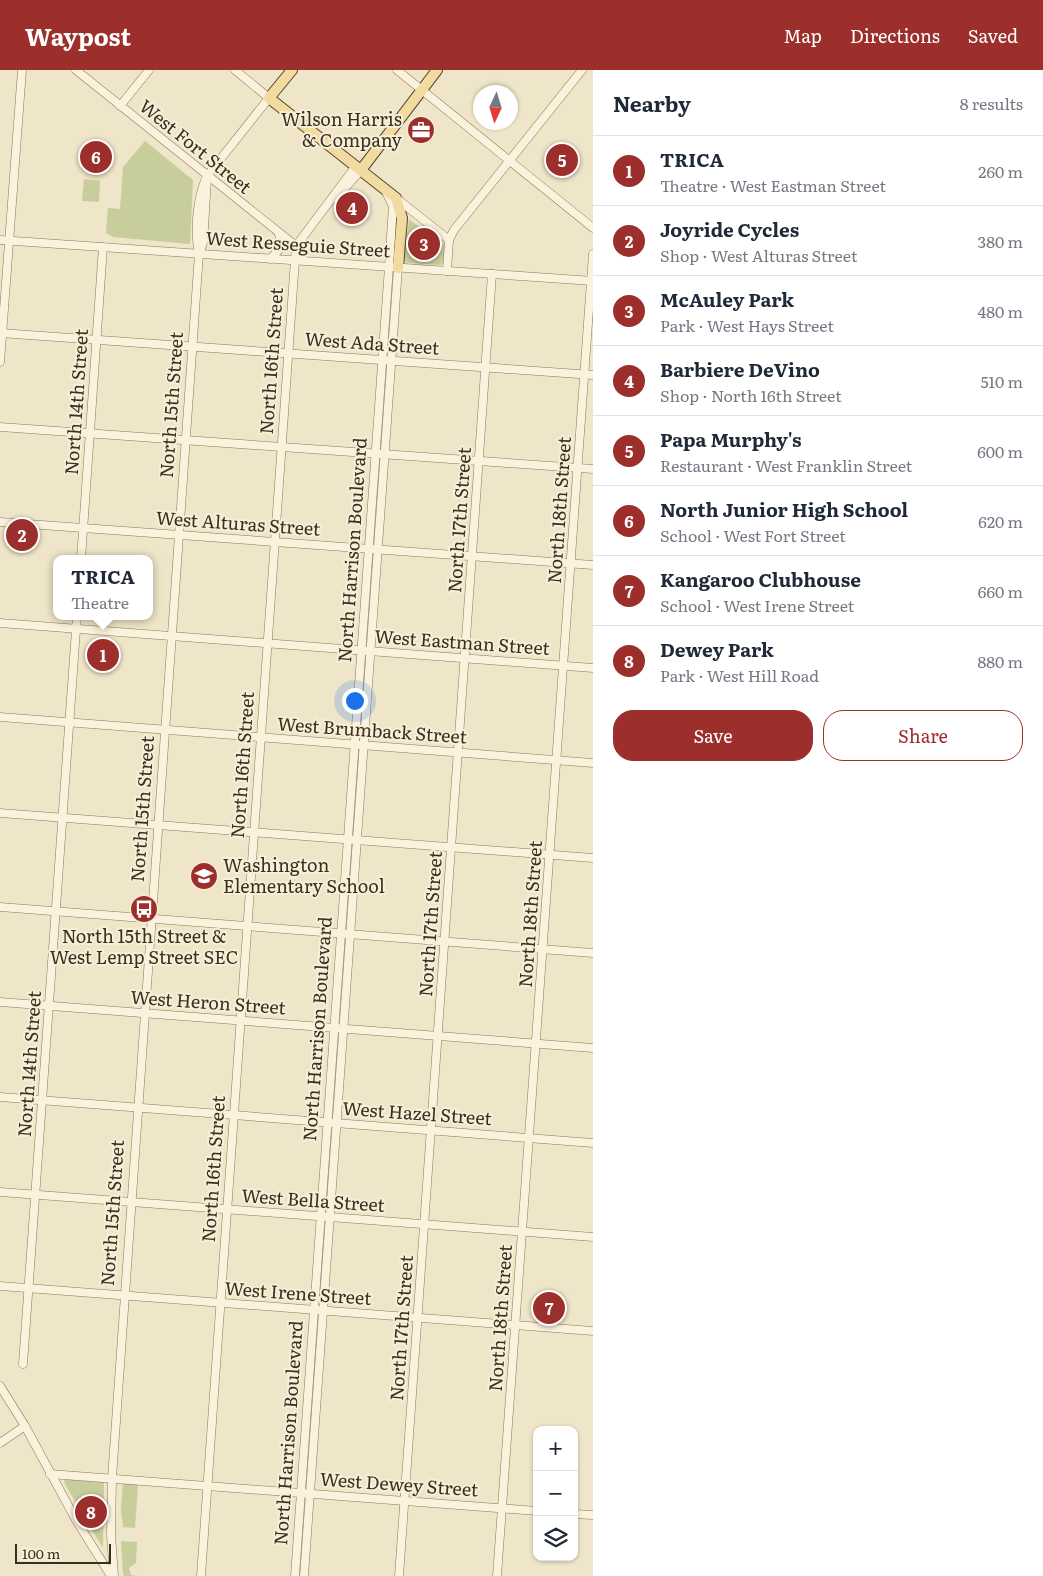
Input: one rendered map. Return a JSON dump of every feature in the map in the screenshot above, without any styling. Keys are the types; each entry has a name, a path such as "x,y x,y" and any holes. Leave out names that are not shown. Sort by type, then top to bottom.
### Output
{"main road":[{"path":"292,70 269,98 396,198"},
{"path":"358,168 372,154 437,70"},
{"name":"North Harrison Boulevard","path":"394,267 402,218 396,198"}],"street":[{"path":"0,362 22,70"},
{"name":"West Fort Street","path":"76,70 296,246"},
{"path":"120,106 149,70"},
{"path":"207,176 269,98 235,70"},
{"path":"397,70 593,228"},
{"path":"447,271 448,240 454,230 582,70"},
{"path":"296,246 358,168"},
{"name":"North 15th Street","path":"113,1576 111,1535 112,1478 124,1295 192,347 199,254 203,244 207,176"},
{"name":"North Harrison Boulevard","path":"304,1576 392,361 393,206 383,188"},
{"path":"396,198 448,240"},
{"path":"270,259 282,247 278,233"},
{"name":"West Resseguie Street","path":"0,240 592,281"},
{"name":"North 16th Street","path":"201,1576 296,246"},
{"name":"North 14th Street","path":"81,555 103,247"},
{"name":"North 18th Street","path":"497,1576 538,1044 543,949 593,254"},
{"name":"North Harrison Boulevard","path":"295,1576 382,360 394,267"},
{"name":"North 17th Street","path":"399,1576 492,274"},
{"name":"West Ada Street","path":"1,333 593,375"},
{"path":"0,428 593,470"},
{"name":"West Alturas Street","path":"0,522 593,564"},
{"name":"North 14th Street","path":"23,1364 77,620"},
{"name":"West Eastman Street","path":"0,623 593,668"},
{"name":"West Brumback Street","path":"0,717 593,763"},
{"path":"0,813 593,858"},
{"path":"0,907 593,953"},
{"name":"West Heron Street","path":"0,1002 593,1048"},
{"name":"West Hazel Street","path":"0,1098 593,1143"},
{"name":"West Bella Street","path":"0,1192 593,1237"},
{"name":"West Irene Street","path":"0,1286 593,1332"},
{"path":"0,1386 25,1426 76,1520 113,1576"},
{"path":"0,1443 25,1426"},
{"name":"West Dewey Street","path":"50,1474 533,1511"},
{"path":"578,1514 593,1515"}],"green space":[{"path":"145,141 193,180 190,244 113,237 106,233 108,208 120,209 123,167"},
{"path":"84,179 100,181 99,202 82,201"},
{"path":"409,219 447,248 446,260 441,265 407,263 404,261"},
{"path":"66,1479 104,1482 103,1548 66,1486 64,1481"},
{"path":"123,1483 138,1485 135,1528 123,1527 121,1509"},
{"path":"121,1541 137,1542 136,1563 129,1568 131,1575 137,1576 124,1576"}],"place":[{"name":"Wilson Harris & Company","path":"421,130"},
{"name":"North Junior High School","path":"96,157"},
{"name":"Papa Murphy's","path":"562,160"},
{"name":"Barbiere DeVino","path":"352,208"},
{"name":"McAuley Park","path":"424,244"},
{"name":"Joyride Cycles","path":"22,535"},
{"name":"TRICA","path":"103,655"},
{"name":"Washington Elementary School","path":"204,876"},
{"name":"North 15th Street & West Lemp Street SEC","path":"144,909"},
{"name":"Kangaroo Clubhouse","path":"549,1308"},
{"name":"Dewey Park","path":"91,1512"}]}
